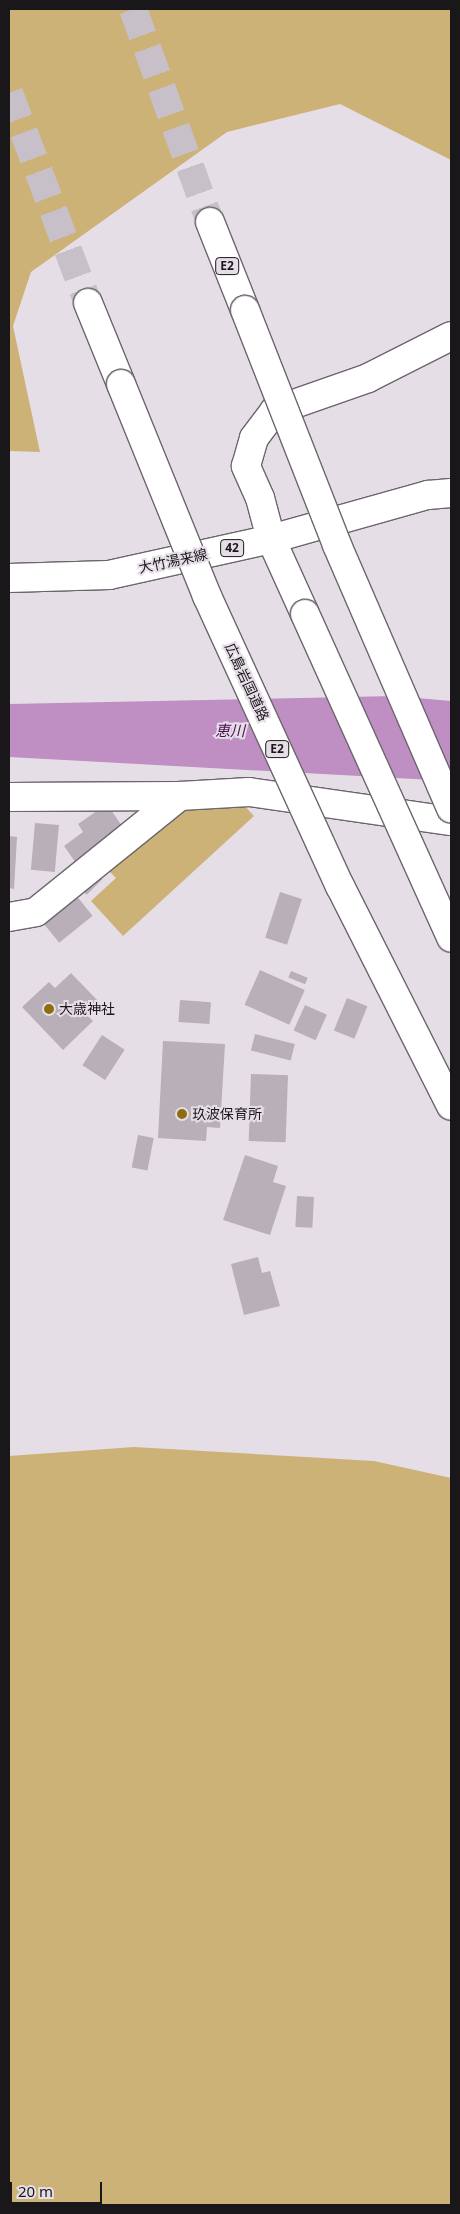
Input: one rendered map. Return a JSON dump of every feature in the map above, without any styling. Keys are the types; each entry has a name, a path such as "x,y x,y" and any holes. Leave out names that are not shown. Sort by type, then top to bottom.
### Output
{"main road":[{"name":"E2","path":"210,222 337,544 451,808"},
{"name":"広島岩国道路","path":"88,304 207,596 335,877 451,1106"},
{"path":"451,336 368,378 274,411 254,438 246,466 260,498 271,539 451,938"},
{"name":"大竹湯来線","path":"9,578 109,575 271,539 428,495 451,493"},
{"path":"9,797 180,796 249,792 451,821"},
{"path":"9,918 36,912 180,796"}],"shaded area":[{"path":"9,9 451,9 451,160 340,104 227,132 31,272 13,326 40,452 9,451"},
{"path":"240,801 254,816 123,936 91,901 116,878 109,871 184,802"},
{"path":"134,1447 374,1461 451,1478 451,2205 9,2205 9,1456"}],"water":[{"name":"恵川","path":"395,696 451,701 451,781 9,757 9,704"}],"building":[{"path":"107,804 126,832 78,866 64,846 83,832 78,824"},
{"path":"35,823 59,825 55,872 31,870"},
{"path":"9,836 17,837 14,889 9,888"},
{"path":"98,875 102,879 87,895 82,891"},
{"path":"280,892 302,899 287,945 265,938"},
{"path":"75,894 93,916 59,943 42,921"},
{"path":"260,970 305,990 289,1025 245,1005"},
{"path":"291,971 308,978 305,984 288,977"},
{"path":"71,973 99,1002 86,1014 93,1021 63,1050 22,1007 49,982 55,988"},
{"path":"347,998 367,1006 354,1039 334,1030"},
{"path":"180,1000 211,1002 209,1024 178,1022"},
{"path":"305,1005 327,1015 316,1040 294,1031"},
{"path":"255,1034 295,1044 291,1060 251,1050"},
{"path":"102,1035 125,1050 105,1080 82,1065"},
{"path":"163,1041 225,1044 220,1128 207,1127 206,1141 158,1138"},
{"path":"251,1074 288,1075 286,1142 249,1141"},
{"path":"138,1135 154,1138 147,1170 132,1167"},
{"path":"245,1155 278,1166 273,1182 286,1186 270,1235 223,1220"},
{"path":"297,1196 314,1197 312,1228 295,1227"},
{"path":"258,1257 262,1273 270,1271 280,1306 244,1315 231,1264"}],"tunnel":[{"path":"133,9 210,222"},
{"path":"9,93 88,303"}],"place":[{"name":"大歳神社","path":"49,1009"},
{"name":"玖波保育所","path":"182,1114"}]}
